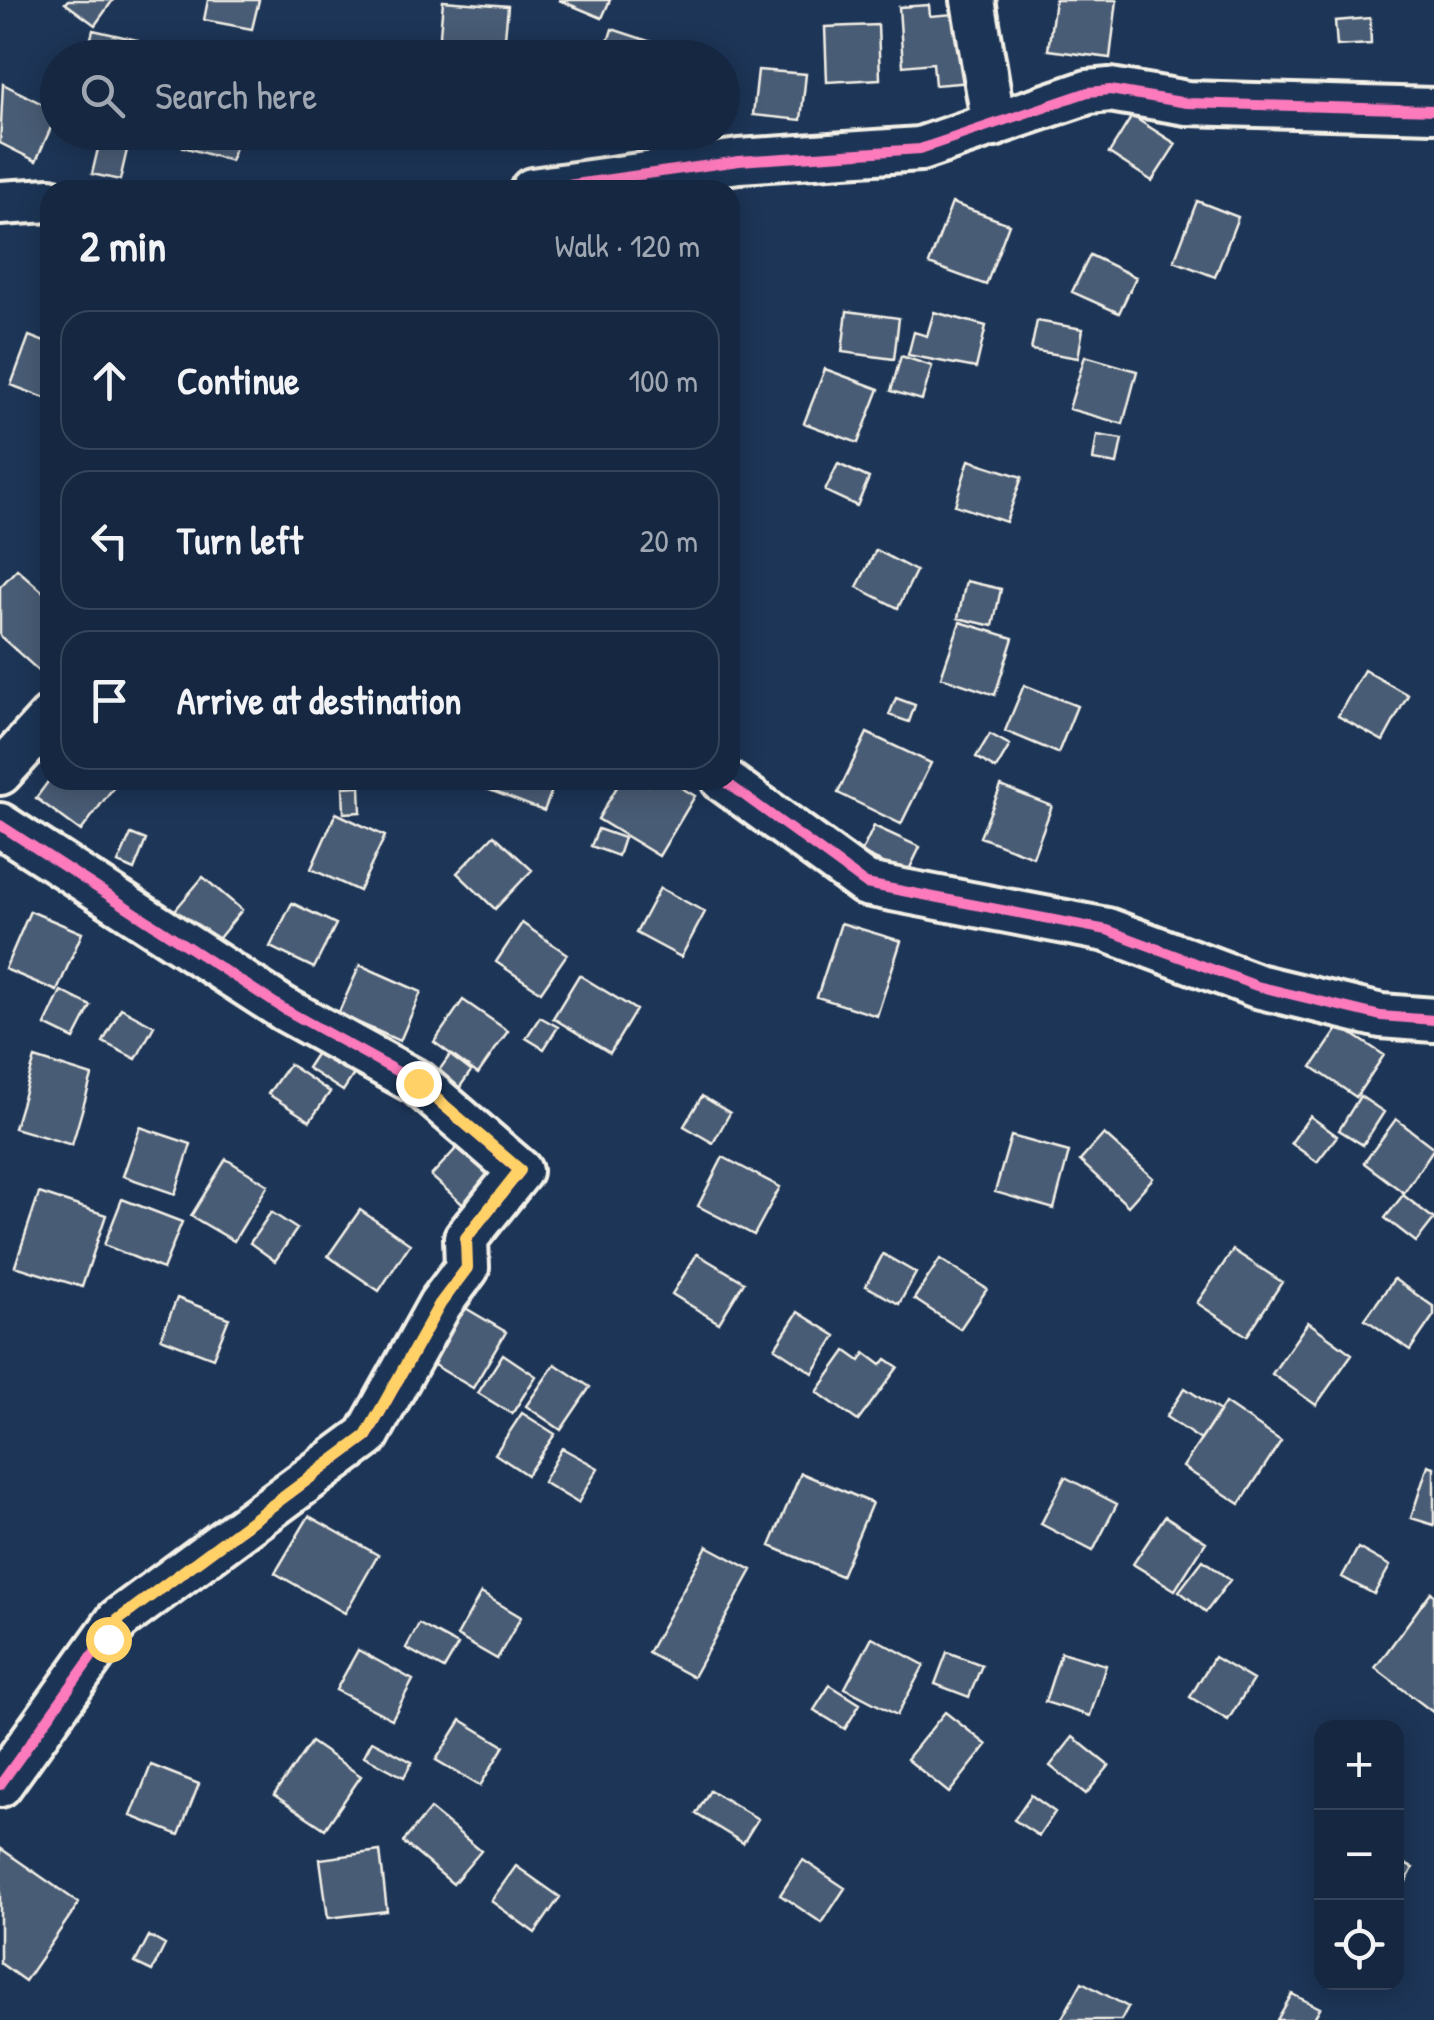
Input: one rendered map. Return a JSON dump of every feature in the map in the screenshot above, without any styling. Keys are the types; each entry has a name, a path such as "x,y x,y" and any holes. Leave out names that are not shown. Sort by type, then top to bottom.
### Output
{"street":[{"path":"973,0 994,125"},
{"path":"603,180 738,161 920,149 1088,92 1110,90 1187,102 1434,110"},
{"path":"0,203 40,201"},
{"path":"0,773 40,729"},
{"path":"737,790 866,884 1107,930 1257,986 1380,1016 1434,1020"},
{"path":"0,825 284,1009 418,1083 520,1170 466,1238 467,1268 440,1304 375,1427 118,1620 0,1785"}],"building":[{"path":"113,0 95,25 65,3"},
{"path":"208,0 259,0 252,29 204,20"},
{"path":"559,0 610,0 602,18"},
{"path":"1055,0 1117,0 1110,58 1048,50"},
{"path":"443,1 508,6 505,40 440,40"},
{"path":"929,5 930,16 966,13 971,82 935,85 933,63 903,66 899,7"},
{"path":"1370,18 1371,44 1337,46 1335,21"},
{"path":"878,25 880,79 827,82 825,27"},
{"path":"612,29 646,40 608,40"},
{"path":"93,30 137,40 90,40"},
{"path":"758,70 806,74 801,120 753,115"},
{"path":"3,84 40,103 41,150 36,161 0,143"},
{"path":"1132,116 1176,144 1152,181 1109,153"},
{"path":"98,150 127,150 120,180 92,174"},
{"path":"193,150 234,150 231,161"},
{"path":"1197,201 1238,217 1215,277 1174,261"},
{"path":"952,203 1009,224 986,285 929,264"},
{"path":"1090,255 1136,277 1119,313 1072,292"},
{"path":"847,311 899,318 894,359 842,352"},
{"path":"934,312 986,326 976,368 908,355 914,332 927,336"},
{"path":"1037,321 1083,329 1078,358 1031,350"},
{"path":"29,336 40,340 40,396 11,385"},
{"path":"901,356 932,366 922,400 891,391"},
{"path":"1085,356 1137,371 1123,424 1069,409"},
{"path":"825,369 879,389 858,443 804,423"},
{"path":"1097,435 1122,439 1117,464 1093,460"},
{"path":"969,460 1022,477 1006,522 955,505"},
{"path":"838,464 869,478 857,506 825,491"},
{"path":"876,550 916,571 898,608 857,587"},
{"path":"17,569 40,589 40,672 0,636 0,587"},
{"path":"966,581 1001,589 993,626 958,618"},
{"path":"960,622 1013,638 995,695 941,677"},
{"path":"1364,670 1408,695 1383,741 1338,716"},
{"path":"1024,685 1077,706 1058,753 1005,731"},
{"path":"896,698 915,705 909,722 889,715"},
{"path":"867,733 931,763 901,824 838,793"},
{"path":"990,734 1010,745 996,769 976,757"},
{"path":"1001,786 1052,806 1033,857 980,837"},
{"path":"42,790 112,790 81,831 36,798"},
{"path":"343,790 360,790 361,812 344,813"},
{"path":"490,790 552,790 544,811"},
{"path":"615,790 685,790 695,796 659,856 598,819"},
{"path":"336,813 385,836 359,891 311,869"},
{"path":"874,826 920,847 907,874 861,853"},
{"path":"598,829 624,838 618,856 591,846"},
{"path":"131,834 146,840 134,870 118,863"},
{"path":"494,835 532,870 495,909 457,873"},
{"path":"203,877 242,910 210,949 170,916"},
{"path":"660,888 705,912 681,957 636,933"},
{"path":"292,903 336,924 314,968 270,947"},
{"path":"30,911 82,933 57,991 5,969"},
{"path":"522,923 567,954 541,992 496,962"},
{"path":"841,923 901,941 877,1016 817,997"},
{"path":"360,965 421,992 400,1041 338,1014"},
{"path":"579,975 636,1010 610,1053 553,1018"},
{"path":"61,991 91,1006 74,1039 45,1025"},
{"path":"463,1000 508,1031 478,1074 434,1042"},
{"path":"121,1008 154,1026 136,1059 103,1042"},
{"path":"540,1017 558,1027 544,1049 526,1038"},
{"path":"1340,1026 1384,1055 1356,1097 1312,1067"},
{"path":"324,1042 360,1065 343,1091 307,1068"},
{"path":"450,1055 471,1071 455,1094 433,1079"},
{"path":"35,1058 92,1076 72,1145 14,1128"},
{"path":"289,1064 330,1092 310,1121 268,1094"},
{"path":"702,1096 730,1113 713,1143 684,1126"},
{"path":"1360,1096 1384,1112 1363,1145 1339,1130"},
{"path":"1310,1116 1337,1136 1317,1162 1291,1143"},
{"path":"1396,1119 1434,1148 1404,1193 1364,1163"},
{"path":"140,1127 191,1144 175,1194 123,1176"},
{"path":"1104,1134 1153,1178 1128,1206 1080,1161"},
{"path":"1011,1136 1069,1152 1054,1209 995,1192"},
{"path":"464,1140 503,1175 470,1211 431,1176"},
{"path":"723,1157 780,1187 754,1235 698,1206"},
{"path":"226,1159 268,1185 234,1241 191,1216"},
{"path":"39,1193 106,1215 82,1287 15,1266"},
{"path":"1403,1195 1434,1219 1416,1242 1385,1218"},
{"path":"122,1199 182,1222 163,1269 104,1245"},
{"path":"360,1210 410,1244 379,1291 328,1256"},
{"path":"271,1212 297,1229 275,1261 250,1243"},
{"path":"1233,1250 1282,1282 1247,1336 1197,1303"},
{"path":"697,1254 744,1282 719,1323 672,1294"},
{"path":"883,1254 916,1273 899,1304 866,1286"},
{"path":"940,1259 987,1289 960,1329 914,1299"},
{"path":"1394,1279 1434,1307 1434,1315 1410,1350 1365,1319"},
{"path":"177,1298 229,1318 213,1358 161,1338"},
{"path":"457,1303 506,1332 473,1388 424,1359"},
{"path":"798,1312 836,1336 813,1373 775,1348"},
{"path":"1308,1322 1352,1354 1316,1405 1272,1374"},
{"path":"846,1351 860,1361 865,1353 881,1365 886,1359 898,1367 858,1421 817,1392"},
{"path":"503,1354 536,1376 512,1414 478,1393"},
{"path":"555,1364 590,1387 561,1430 526,1406"},
{"path":"1185,1388 1220,1411 1201,1440 1166,1417"},
{"path":"1225,1403 1281,1441 1240,1504 1183,1467"},
{"path":"522,1413 555,1434 527,1475 495,1454"},
{"path":"562,1448 598,1468 578,1503 543,1482"},
{"path":"1428,1465 1434,1467 1434,1525 1411,1518"},
{"path":"801,1473 872,1503 841,1576 770,1546"},
{"path":"1065,1477 1117,1504 1093,1551 1041,1524"},
{"path":"309,1516 378,1555 345,1613 275,1573"},
{"path":"1165,1516 1206,1542 1175,1590 1133,1564"},
{"path":"707,1546 752,1570 693,1677 648,1653"},
{"path":"1358,1548 1390,1566 1374,1594 1342,1577"},
{"path":"1203,1560 1230,1580 1206,1612 1179,1591"},
{"path":"1431,1592 1434,1595 1434,1713 1375,1668"},
{"path":"481,1593 521,1617 497,1659 457,1636"},
{"path":"419,1624 458,1645 444,1669 406,1648"},
{"path":"872,1637 924,1665 897,1715 845,1688"},
{"path":"358,1650 413,1680 392,1719 336,1690"},
{"path":"947,1652 982,1665 969,1697 935,1684"},
{"path":"1061,1652 1106,1665 1090,1716 1045,1702"},
{"path":"1214,1657 1253,1680 1228,1720 1190,1697"},
{"path":"830,1685 860,1704 845,1729 814,1710"},
{"path":"945,1712 987,1745 949,1793 907,1759"},
{"path":"461,1720 504,1746 480,1786 436,1760"},
{"path":"1073,1737 1109,1766 1086,1794 1050,1766"},
{"path":"372,1741 412,1762 404,1777 364,1756"},
{"path":"311,1742 361,1776 325,1829 274,1795"},
{"path":"151,1765 199,1784 179,1835 131,1816"},
{"path":"710,1790 758,1819 743,1843 696,1814"},
{"path":"1031,1795 1055,1812 1039,1836 1014,1820"},
{"path":"430,1809 481,1851 453,1884 403,1842"},
{"path":"0,1848 79,1903 25,1981 0,1963"},
{"path":"380,1851 387,1911 328,1918 320,1859"},
{"path":"803,1860 845,1888 822,1923 780,1895"},
{"path":"1404,1864 1413,1868 1404,1885"},
{"path":"516,1866 560,1897 535,1933 491,1901"},
{"path":"149,1936 165,1945 152,1971 135,1963"},
{"path":"1082,1982 1128,2007 1121,2020 1061,2020"},
{"path":"1292,1994 1320,2008 1313,2020 1277,2020"}],"cycle path":[{"path":"603,180 739,161 920,149 1088,92 1110,90 1187,103 1434,110"},
{"path":"737,790 866,884 1107,930 1257,986 1381,1016 1434,1020"},
{"path":"0,825 284,1009 418,1083 520,1171 466,1238 467,1268 440,1304 367,1436 118,1620 0,1785"}],"route":[{"path":"108,1639 118,1620 375,1427 440,1304 467,1268 470,1257 466,1238 520,1170 418,1083"}]}
